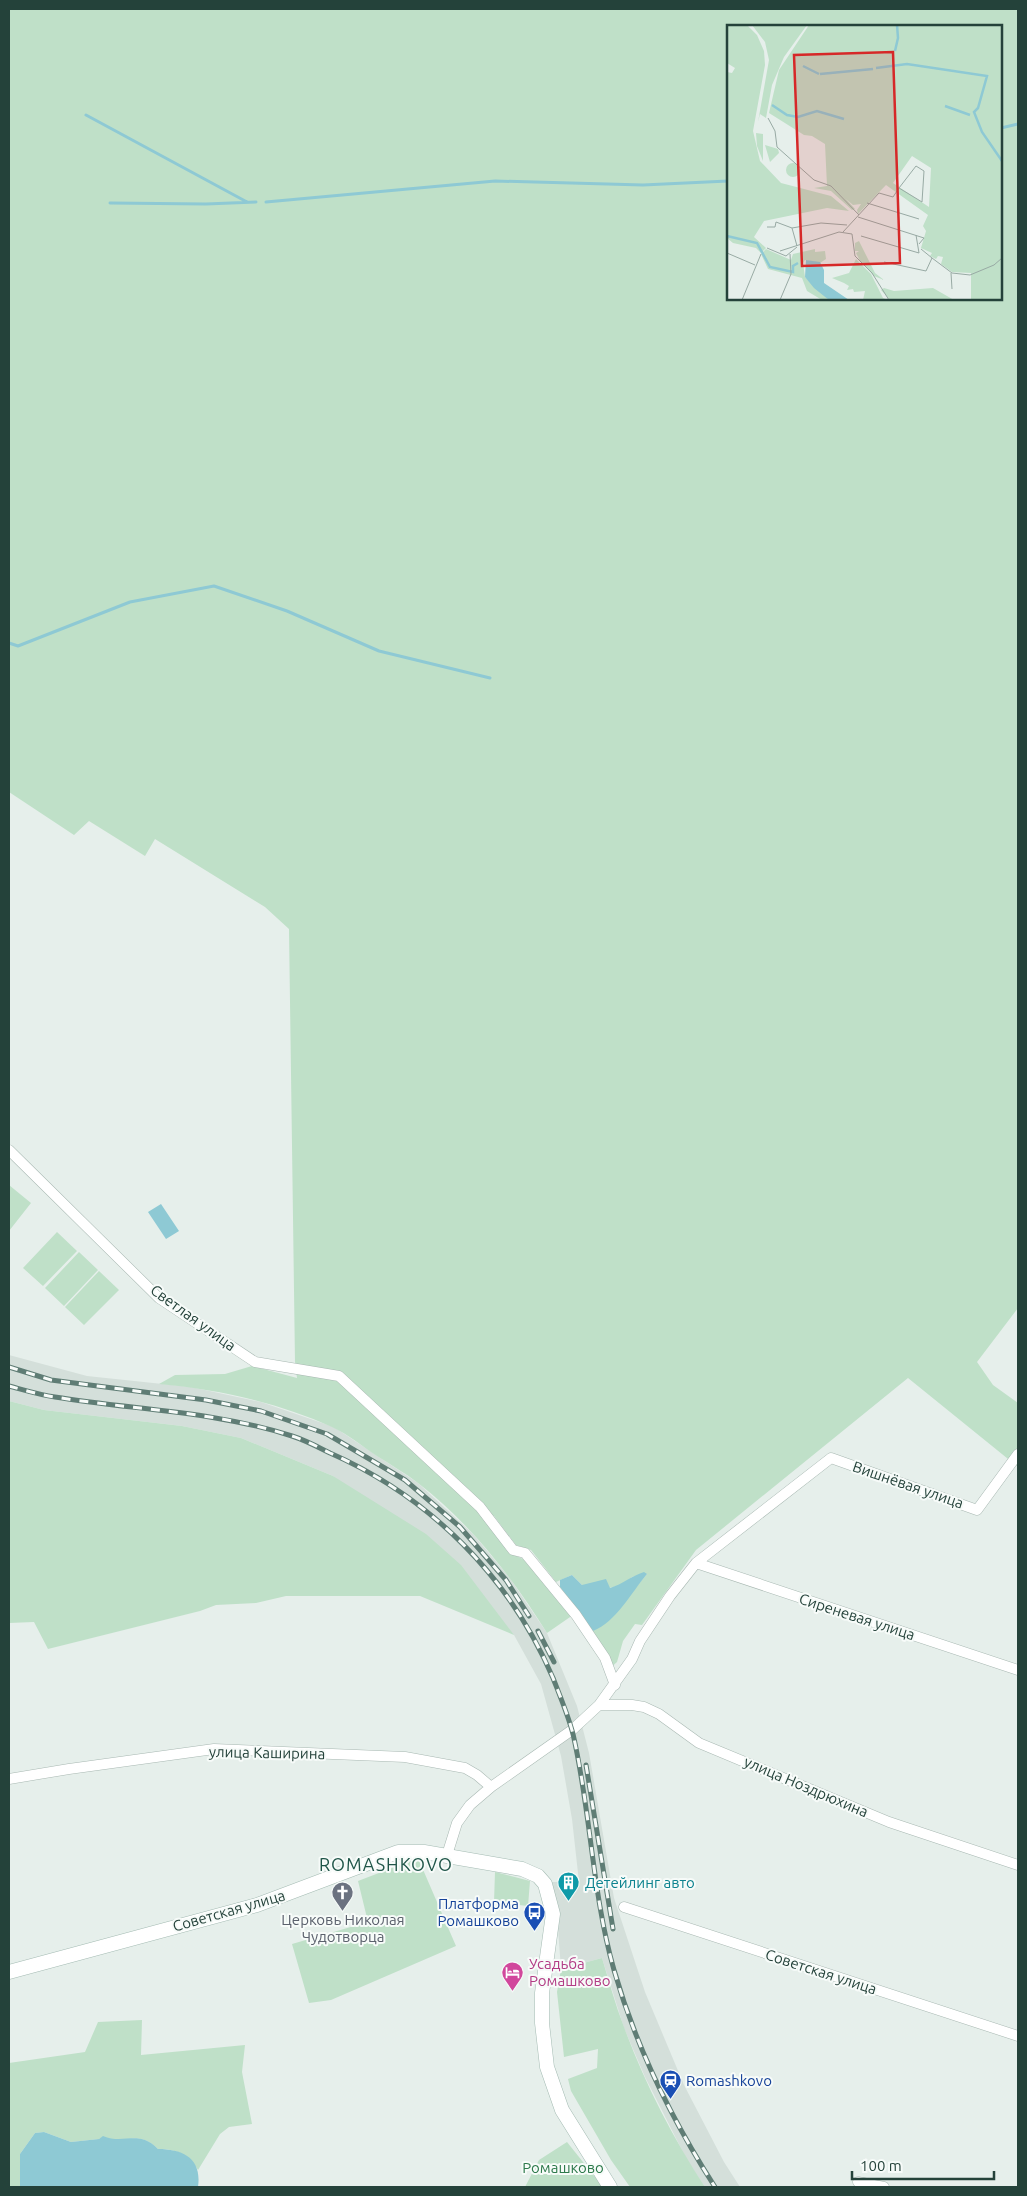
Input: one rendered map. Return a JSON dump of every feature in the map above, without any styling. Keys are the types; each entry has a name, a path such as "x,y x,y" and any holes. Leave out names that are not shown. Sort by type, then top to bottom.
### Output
{"street":[{"name":"Светлая улица","path":"9,1150 159,1298 255,1362 339,1376 480,1507 514,1550 525,1553 576,1615 605,1658 615,1684"},
{"name":"Вишнёвая улица","path":"696,1563 832,1458 977,1510 1018,1454"},
{"path":"447,1855 457,1823 463,1813 491,1787 572,1730 599,1705 632,1658 640,1641 670,1596 696,1563"},
{"name":"Сиреневая улица","path":"696,1563 1018,1670"},
{"name":"улица Ноздрюхина","path":"599,1705 644,1707 659,1714 699,1743 708,1747 889,1822 1018,1865"},
{"name":"улица Каширина","path":"9,1780 69,1769 214,1749 405,1757 465,1768 491,1787"},
{"name":"Советская улица","path":"9,1972 258,1905 398,1852 412,1850 522,1869 538,1876 545,1884 553,1914 542,1993 542,2023 547,2067 562,2110 610,2187"},
{"name":"Советская улица","path":"624,1907 1018,2036"},
{"path":"858,2182 884,2187"}],"shaded area":[{"path":"9,1355 87,1376 191,1387 261,1402 334,1427 418,1483 473,1534 509,1577 547,1633 577,1706 589,1753 614,1898 645,1992 684,2085 724,2162 740,2187 705,2187 688,2162 645,2077 624,2028 602,1958 561,1969 558,1929 549,1882 579,1882 572,1819 561,1756 541,1684 514,1635 333,1476 241,1438 182,1426 44,1410 9,1401"}],"green space":[{"path":"9,9 1018,9 1018,1308 977,1362 993,1385 1018,1403 1018,1467 908,1378 696,1550 642,1625 635,1624 623,1641 617,1662 608,1670 593,1631 647,1574 632,1577 622,1585 609,1588 582,1585 572,1575 556,1582 531,1550 516,1545 494,1516 481,1514 510,1553 523,1559 573,1615 547,1633 505,1572 455,1516 413,1479 350,1437 312,1418 269,1404 203,1389 159,1384 175,1375 225,1374 252,1366 297,1378 295,1362 289,929 265,907 155,839 145,856 89,821 74,835 9,792"},
{"path":"9,1185 31,1203 9,1231"},
{"path":"57,1232 77,1251 43,1286 23,1268"},
{"path":"79,1252 98,1270 64,1306 45,1288"},
{"path":"99,1271 119,1290 84,1325 65,1307"},
{"path":"9,1401 44,1410 182,1426 241,1438 333,1476 426,1534 461,1565 514,1635 420,1596 286,1596 256,1603 216,1605 200,1611 48,1649 34,1622 9,1623"},
{"path":"418,1858 456,1946 331,2000 309,2003 292,1944 368,1922 358,1881"},
{"path":"495,1872 530,1881 528,1906 494,1902"},
{"path":"602,1958 621,2018 650,2089 705,2187 630,2187 611,2160 571,2091 568,2079 597,2068 598,2049 564,2057 557,1992 561,1969"},
{"path":"142,2020 141,2055 245,2045 242,2072 252,2124 229,2127 220,2134 198,2170 186,2156 176,2151 158,2149 144,2140 103,2137 71,2142 44,2132 35,2133 20,2154 20,2187 9,2187 9,2063 85,2052 98,2022"},
{"name":"Ромашково","path":"567,2142 603,2187 525,2187 539,2160"}],"water":[{"path":"161,1204 179,1231 166,1239 148,1212"},
{"path":"644,1572 647,1574 623,1606 609,1621 593,1631 560,1587 560,1580 572,1575 582,1585 606,1579 610,1588"},
{"path":"44,2132 71,2142 99,2139 103,2136 118,2139 138,2138 151,2143 158,2149 176,2151 194,2163 197,2169 198,2187 20,2187 20,2154 35,2133"}],"waterway":[{"path":"86,115 247,202"},
{"path":"1002,128 1018,124"},
{"path":"266,202 495,181 643,185 727,181"},
{"path":"110,203 206,204 256,202"},
{"path":"9,643 18,646 130,602 214,586 287,611 379,651 490,678"}],"railway":[{"path":"9,1367 51,1380 206,1400 261,1411 327,1434 405,1480 460,1527 506,1580 529,1616"},
{"path":"9,1386 49,1396 234,1421 292,1436 367,1471 401,1493 433,1517 463,1544 490,1574 514,1606 535,1641 564,1706 573,1734 579,1763 601,1912 614,1970 623,1999 644,2055 670,2109 715,2187"},
{"path":"538,1631 554,1662"},
{"path":"586,1765 613,1929"}],"place":[{"name":"Детейлинг авто","path":"569,1902"},
{"name":"Церковь Николая Чудотворца","path":"343,1911"},
{"name":"Платформа Ромашково","path":"535,1932"},
{"name":"Усадьба Ромашково","path":"513,1992"},
{"name":"Romashkovo","path":"670,2100"}],"district":[{"name":"ROMASHKOVO","path":"386,1865"}]}
